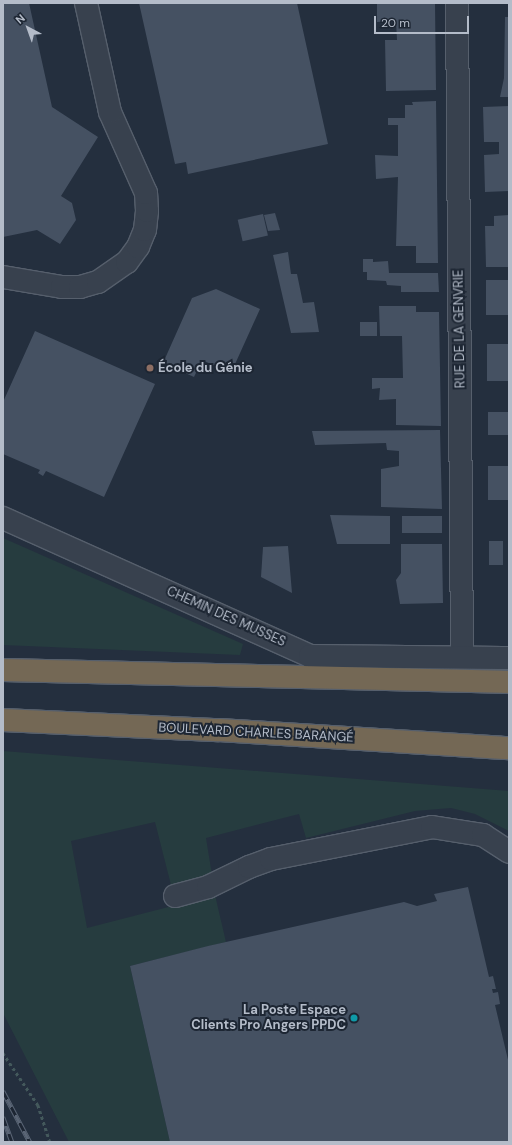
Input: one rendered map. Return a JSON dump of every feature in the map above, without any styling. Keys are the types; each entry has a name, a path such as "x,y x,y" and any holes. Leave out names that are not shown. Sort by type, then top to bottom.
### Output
{"highway":[{"path":"3,670 509,682"},
{"name":"BOULEVARD CHARLES BARANGÉ","path":"3,720 219,730 509,748"}],"street":[{"path":"3,277 62,288 80,287 98,282 127,262 138,247 145,230 147,211 146,193 110,112 86,3"},
{"name":"RUE DE LA GENVRIE","path":"457,3 462,656"},
{"name":"CHEMIN DES MUSSES","path":"3,518 310,656 462,656"},
{"path":"462,656 509,658"},
{"path":"175,896 208,887 249,867 271,859 432,827 483,835 509,852"}],"path":[{"path":"3,1053 38,1105 50,1142"}],"green space":[{"path":"3,538 243,644 240,655 3,645"},
{"path":"3,751 509,791 509,831 475,814 451,808 415,811 306,838 299,814 206,838 212,875 171,885 155,822 71,841 87,928 215,895 226,942 130,966 170,1142 69,1142 3,1013"}],"building":[{"path":"3,3 29,3 52,107 98,137 61,196 72,203 76,220 60,244 37,230 3,237"},
{"path":"139,3 297,3 328,144 188,174 186,162 175,164"},
{"path":"377,3 435,3 436,90 386,91 385,40 397,40 396,21 377,22"},
{"path":"505,17 509,17 509,97 500,97 504,78"},
{"path":"436,101 438,263 416,263 416,246 396,246 398,177 376,179 375,155 398,156 398,125 388,125 388,118 405,118 405,105 413,105 412,102"},
{"path":"509,106 509,191 485,192 484,155 499,154 499,142 484,142 483,107"},
{"path":"275,213 280,230 268,231 264,215"},
{"path":"263,214 268,235 243,241 238,220"},
{"path":"509,215 509,267 486,267 485,226 494,226 494,216"},
{"path":"288,252 291,274 297,274 303,303 314,302 319,332 291,333 273,255"},
{"path":"363,259 373,259 373,262 388,261 389,273 438,273 439,292 401,292 401,286 387,285 386,281 367,280 367,272 363,272"},
{"path":"486,280 509,280 509,315 486,315"},
{"path":"216,289 260,309 231,373 202,360 194,377 163,363 192,298"},
{"path":"379,306 416,306 416,312 439,312 441,426 396,425 396,399 379,400 380,388 372,389 372,378 403,378 402,336 380,336"},
{"path":"360,322 377,322 377,336 360,336"},
{"path":"35,331 155,384 104,497 46,471 43,476 38,473 40,470 3,454 3,402"},
{"path":"487,344 509,344 509,381 487,381"},
{"path":"488,412 509,412 509,435 488,435"},
{"path":"440,430 442,509 381,507 381,469 399,466 399,451 387,450 386,443 315,445 312,431"},
{"path":"488,466 509,466 509,500 488,500"},
{"path":"330,515 390,516 390,544 337,544"},
{"path":"402,516 442,516 442,533 402,533"},
{"path":"489,541 503,541 503,565 489,565"},
{"path":"401,544 442,544 443,603 400,604 396,580 401,573"},
{"path":"288,546 292,593 261,577 263,547"},
{"name":"La Poste Espace Clients Pro Angers PPDC","path":"468,887 489,977 493,976 496,989 492,989 493,993 498,992 500,1004 495,1005 509,1064 509,1142 170,1142 130,966 208,946 404,902 417,906 437,901 434,894"}],"railway":[{"path":"3,1091 30,1142"},
{"path":"3,1117 12,1142"}],"place":[{"name":"École du Génie","path":"150,368"},
{"name":"La Poste Espace Clients Pro Angers PPDC","path":"354,1018"}]}
